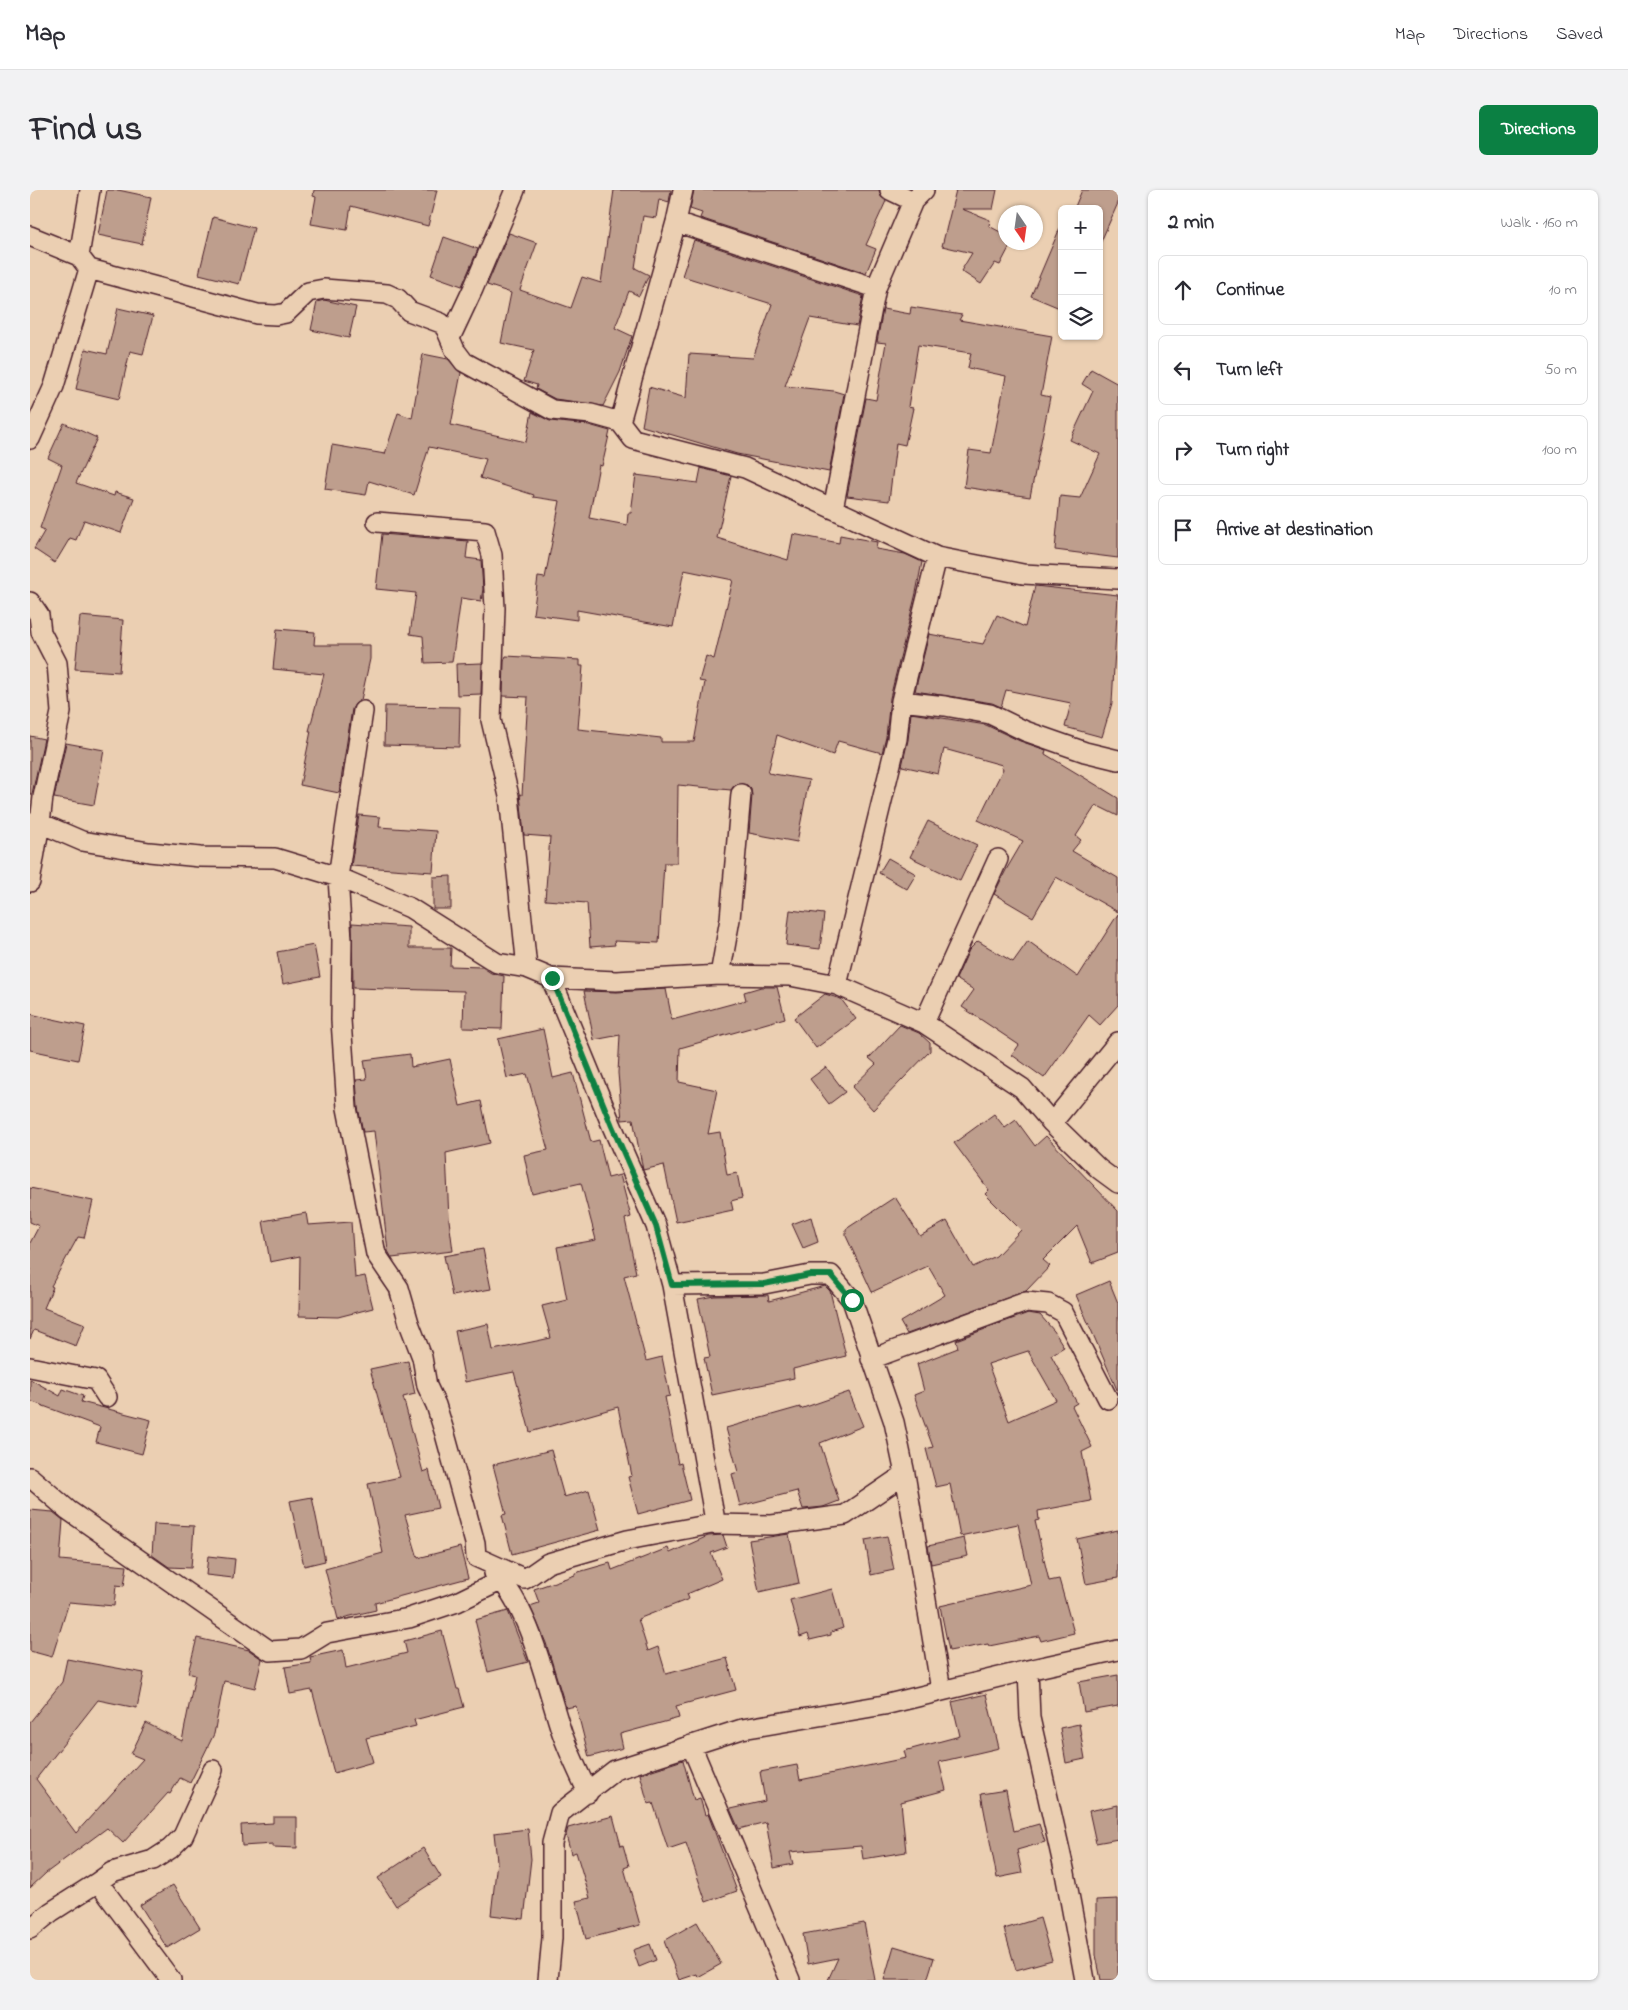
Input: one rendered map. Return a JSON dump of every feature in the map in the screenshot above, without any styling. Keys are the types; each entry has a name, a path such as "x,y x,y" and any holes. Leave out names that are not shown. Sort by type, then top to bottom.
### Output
{"street":[{"path":"30,439 54,386 84,263 90,190"},
{"path":"450,338 515,190"},
{"path":"833,510 876,288 918,196 890,190"},
{"path":"620,422 676,222 681,191"},
{"path":"676,222 876,288"},
{"path":"30,236 84,263 258,314 276,316 286,313 308,292 324,289 386,294 398,299 409,311 441,323 455,350 464,362 552,410 591,414 620,422 634,439 745,468 938,557 1023,574 1118,579"},
{"path":"377,522 485,532 492,555 495,608 491,720 509,796 527,968"},
{"path":"838,985 898,740 901,702 938,557"},
{"path":"30,602 39,615 41,632 57,663 62,712 43,797 35,823 30,882"},
{"path":"901,702 945,706 990,714 1025,730 1085,752 1118,760"},
{"path":"363,711 338,877 342,940 341,1020 347,1108 376,1254 399,1288 409,1323 422,1357 427,1386 442,1424 475,1543 476,1557 502,1580 527,1623 563,1736 588,1793"},
{"path":"720,974 730,919 741,794"},
{"path":"35,823 82,841 149,852 200,857 275,858 338,877 410,908 497,963 527,968 552,978 616,981 720,974 790,976 838,985 924,1023 1022,1088 1052,1123 1098,1169 1118,1183"},
{"path":"924,1023 998,860"},
{"path":"552,978 612,1126 656,1226 672,1285 714,1515 712,1524"},
{"path":"1052,1123 1118,1042"},
{"path":"672,1285 764,1284 810,1275 831,1275 852,1300 894,1422 905,1474 942,1690"},
{"path":"871,1359 1026,1302 1048,1304 1063,1312 1108,1399"},
{"path":"30,1367 96,1380 108,1396"},
{"path":"476,1557 525,1579 548,1563 627,1540 712,1524 772,1524 845,1516 905,1474"},
{"path":"30,1477 68,1510 270,1651 301,1649 327,1633 409,1618 457,1602 502,1580"},
{"path":"548,1980 552,1938 552,1843 560,1813 615,1770 742,1729 884,1705 1118,1650"},
{"path":"1028,1670 1030,1718 1065,1873 1085,1980"},
{"path":"691,1745 790,1980"},
{"path":"30,1929 51,1912 112,1872 153,1860 170,1849 183,1836 213,1770"},
{"path":"98,1882 172,1980"}],"building":[{"path":"107,190 118,190 151,197 142,244 98,235"},
{"path":"314,190 437,190 428,226 351,206 347,230 311,224 316,197 313,196"},
{"path":"614,190 671,190 669,202 659,199 656,218 643,216 635,268 649,275 639,296 629,291 615,328 632,336 620,372 603,406 555,399 536,389 537,385 524,381 534,350 501,343 511,293 487,285 509,233 537,243 520,290 571,308 582,277 601,283"},
{"path":"694,190 879,190 881,197 886,201 866,245 876,249 866,273 700,218 702,213 690,209"},
{"path":"956,190 997,190 993,209 962,209 990,220 989,226 998,231 998,250 1008,250 1000,265 995,263 981,284 961,271 972,253 942,246"},
{"path":"1082,190 1118,190 1118,203 1103,237 1103,205 1076,205"},
{"path":"213,217 254,228 239,284 199,274"},
{"path":"1058,232 1058,307 1031,296"},
{"path":"444,237 478,249 462,286 431,275"},
{"path":"694,240 863,296 857,326 810,318 785,386 834,391 844,394 829,472 737,454 642,426 649,387 686,398 689,354 753,358 772,304 682,276"},
{"path":"324,300 356,307 349,338 311,330 317,302"},
{"path":"911,307 962,315 959,320 1052,336 1041,395 1050,397 1030,497 964,487 969,450 991,453 1006,376 968,368 971,353 918,345 908,407 913,408 905,445 896,443 889,501 847,496 866,398 876,400 886,343 877,342 883,309 910,314"},
{"path":"118,308 153,316 143,354 130,351 119,399 76,389 85,349 107,354"},
{"path":"423,354 448,359 461,373 451,425 526,442 532,412 550,421 589,425 610,431 602,466 599,465 589,518 627,525 628,513 631,513 636,475 698,483 701,468 731,476 717,538 788,560 793,534 839,543 840,535 877,542 876,549 905,554 922,562 890,698 886,737 882,753 838,741 833,755 777,735 768,773 809,780 797,842 749,833 752,795 751,789 747,785 737,784 731,790 678,785 677,863 664,863 659,943 614,941 615,945 590,947 587,903 545,900 550,837 524,835 520,794 522,795 528,697 503,696 504,661 506,656 580,660 580,666 583,666 578,729 661,738 661,742 694,742 705,682 699,681 706,656 714,659 733,580 684,570 673,627 577,610 577,620 533,614 538,577 545,578 560,501 533,497 534,495 480,478 486,459 429,447 414,495 369,481 366,495 325,489 332,445 385,454 398,413 412,418"},
{"path":"1091,369 1118,384 1118,558 1055,550 1060,496 1080,498 1100,454 1070,440 1093,391 1082,384"},
{"path":"64,423 97,438 76,483 114,496 115,492 134,498 121,533 84,520 76,540 70,538 55,563 34,549 45,530 40,528 62,465 48,458"},
{"path":"382,534 468,541 466,558 481,560 483,589 481,601 461,598 452,662 425,663 423,636 410,634 416,593 376,589"},
{"path":"1035,586 1118,595 1112,703 1102,737 1065,727 1071,703 1006,690 1001,707 992,703 915,691 929,634 983,644 997,615 1025,627"},
{"path":"80,616 123,620 119,672 75,669"},
{"path":"277,629 315,632 314,645 370,645 370,659 361,700 352,709 339,793 300,785 311,731 309,731 324,674 273,669"},
{"path":"482,663 481,694 457,695 456,664"},
{"path":"385,706 460,707 459,747 384,745"},
{"path":"911,713 986,725 1020,741 1046,750 1045,754 1118,798 1118,816 1096,805 1076,836 1081,840 1072,851 1118,878 1118,912 1056,877 1033,917 994,894 1023,841 978,820 1003,769 1001,768 1002,765 944,749 938,774 902,766 908,740"},
{"path":"30,736 44,739 32,794 30,794"},
{"path":"66,743 104,750 94,805 54,798"},
{"path":"359,815 380,817 379,827 436,831 433,872 351,866"},
{"path":"928,821 977,845 960,881 910,857"},
{"path":"888,858 916,874 907,889 879,873"},
{"path":"451,876 451,909 433,909 433,877"},
{"path":"790,910 824,914 820,949 786,945"},
{"path":"1118,914 1118,1005 1100,1025 1089,1015 1044,1078 1012,1055 1019,1045 962,1007 974,990 956,979 969,950 978,941 1013,962 1028,941 1078,977"},
{"path":"352,923 409,927 409,948 451,948 450,966 482,967 491,973 504,976 502,1029 463,1028 464,991 353,988"},
{"path":"314,945 320,977 283,984 277,952"},
{"path":"761,987 777,987 785,1018 680,1048 679,1082 717,1090 708,1134 720,1132 727,1175 737,1173 742,1198 731,1201 733,1210 676,1222 664,1165 643,1170 633,1119 622,1120 618,1073 620,1035 594,1040 584,991 617,992 666,989 672,1020 746,1000 744,992"},
{"path":"825,994 841,999 856,1019 816,1048 794,1018"},
{"path":"30,1014 85,1026 78,1060 30,1050"},
{"path":"900,1025 919,1033 930,1043 930,1051 873,1110 852,1087 876,1064 869,1058"},
{"path":"543,1029 553,1078 573,1073 591,1142 599,1140 608,1178 620,1175 631,1217 625,1219 636,1273 624,1276 646,1361 662,1357 670,1396 665,1397 678,1464 681,1463 690,1500 638,1514 628,1477 632,1476 618,1407 530,1432 514,1372 465,1382 455,1331 488,1324 493,1350 551,1338 542,1306 567,1300 557,1247 596,1240 581,1183 532,1194 524,1155 548,1150 527,1074 507,1078 498,1039"},
{"path":"410,1054 411,1067 450,1059 460,1106 481,1101 490,1143 446,1153 449,1220 453,1251 392,1258 388,1251 374,1131 363,1132 358,1107 356,1080 367,1079 364,1060"},
{"path":"826,1067 845,1092 829,1104 810,1079"},
{"path":"994,1114 1005,1128 1016,1120 1035,1146 1046,1136 1118,1211 1118,1253 1092,1263 1077,1226 1043,1260 1050,1266 1026,1291 907,1334 900,1322 945,1295 928,1266 872,1292 846,1236 846,1229 895,1197 920,1236 947,1221 973,1267 996,1256 1021,1230 985,1194 989,1190 954,1143"},
{"path":"30,1188 93,1201 84,1238 78,1237 51,1286 53,1287 44,1308 85,1324 76,1346 34,1330 30,1339 30,1243 39,1226 30,1222"},
{"path":"306,1213 308,1225 351,1222 355,1278 365,1276 373,1308 338,1317 299,1316 300,1256 270,1262 263,1221"},
{"path":"811,1217 818,1242 803,1248 792,1224"},
{"path":"483,1249 491,1289 452,1296 444,1256"},
{"path":"1109,1281 1118,1303 1118,1392 1076,1295"},
{"path":"825,1286 830,1291 846,1356 793,1369 794,1378 712,1395 704,1358 710,1357 698,1299 714,1296 768,1295 769,1301"},
{"path":"1028,1313 1040,1315 1054,1331 1064,1347 1051,1355 1077,1403 1072,1406 1092,1447 1082,1452 1091,1501 1038,1511 1039,1520 1035,1521 1049,1581 1059,1579 1074,1633 1041,1641 1039,1636 989,1646 988,1644 949,1651 940,1606 1031,1585 1018,1524 960,1536 950,1484 936,1487 926,1449 933,1447 914,1395 924,1391 917,1364 958,1348 956,1340","holes":["1028,1351 1056,1400 1009,1421 988,1364"]},
{"path":"408,1361 415,1394 403,1397 423,1472 429,1470 438,1508 405,1515 418,1558 460,1547 468,1578 375,1603 376,1610 338,1619 325,1569 383,1553 368,1484 400,1477 370,1369"},
{"path":"30,1379 60,1396 63,1389 83,1396 81,1402 151,1420 142,1454 96,1442 100,1427 30,1401"},
{"path":"849,1392 863,1426 820,1443 839,1501 823,1507 803,1509 797,1491 740,1506 732,1474 738,1472 726,1428 800,1407 800,1409"},
{"path":"551,1450 564,1497 589,1490 600,1530 512,1554 502,1515 506,1514 493,1465"},
{"path":"312,1497 325,1561 304,1566 290,1501"},
{"path":"30,1510 53,1512 63,1520 60,1560 127,1566 124,1586 116,1585 114,1606 69,1602 52,1657 30,1651"},
{"path":"154,1524 194,1526 191,1568 169,1567 152,1555"},
{"path":"1118,1530 1118,1578 1086,1584 1077,1539"},
{"path":"789,1534 799,1583 759,1592 749,1540"},
{"path":"723,1535 727,1547 711,1553 722,1579 687,1594 689,1599 638,1619 648,1651 658,1647 666,1674 727,1658 736,1690 676,1706 679,1718 620,1734 623,1748 589,1757 576,1706 566,1708 546,1643 530,1606 539,1603 534,1589 575,1575 575,1573 610,1563 612,1570 668,1548 670,1553 708,1536"},
{"path":"887,1536 894,1570 871,1575 865,1540"},
{"path":"964,1538 968,1556 931,1564 928,1546"},
{"path":"208,1556 235,1559 233,1578 206,1575"},
{"path":"832,1589 843,1628 831,1632 831,1635 810,1640 808,1634 800,1637 790,1600"},
{"path":"508,1611 528,1662 488,1672 475,1620"},
{"path":"442,1631 457,1689 459,1689 464,1707 414,1720 416,1726 366,1738 373,1762 334,1773 312,1690 290,1694 285,1667 311,1663 310,1657 343,1650 346,1668 407,1653 404,1641"},
{"path":"197,1638 249,1650 262,1659 255,1688 224,1681 214,1734 190,1783 180,1778 170,1794 168,1793 123,1843 107,1828 46,1873 30,1888 30,1722 62,1682 67,1659 144,1673 137,1708 98,1700 36,1779 76,1833 143,1759 131,1754 146,1723 182,1741 195,1675 188,1673"},
{"path":"1118,1675 1118,1706 1084,1712 1079,1682"},
{"path":"986,1694 999,1748 939,1762 946,1790 901,1802 906,1852 863,1859 861,1846 790,1852 793,1864 774,1868 766,1822 739,1829 730,1809 765,1801 760,1772 797,1765 800,1780 906,1758 904,1751 960,1736 952,1702"},
{"path":"1079,1724 1085,1759 1066,1763 1060,1728"},
{"path":"683,1760 694,1800 700,1798 705,1815 708,1814 737,1891 706,1902 686,1843 668,1849 653,1803 648,1804 640,1774"},
{"path":"1006,1790 1014,1831 1039,1824 1045,1842 1017,1850 1022,1873 997,1878 981,1794"},
{"path":"1118,1805 1118,1839 1096,1843 1089,1811"},
{"path":"613,1816 621,1846 623,1845 629,1866 624,1868 640,1925 586,1939 576,1901 590,1898 576,1852 571,1854 566,1835 568,1828"},
{"path":"273,1817 297,1817 297,1848 273,1847 273,1844 242,1846 241,1825 273,1823"},
{"path":"528,1829 531,1859 524,1919 491,1915 497,1861 494,1833"},
{"path":"423,1848 441,1877 396,1906 378,1878"},
{"path":"173,1885 200,1928 167,1948 140,1905"},
{"path":"1118,1899 1118,1980 1101,1980 1096,1955 1096,1900"},
{"path":"1040,1918 1052,1960 1016,1970 1004,1929"},
{"path":"697,1922 721,1964 698,1977 697,1974 679,1980 664,1941"},
{"path":"864,1923 875,1980 828,1980 838,1958 808,1964 803,1934"},
{"path":"650,1944 656,1960 639,1967 633,1950"},
{"path":"894,1946 934,1958 927,1980 884,1980"}],"route":[{"path":"552,978 612,1126 656,1226 672,1285 764,1284 810,1275 831,1275 852,1300"}]}
